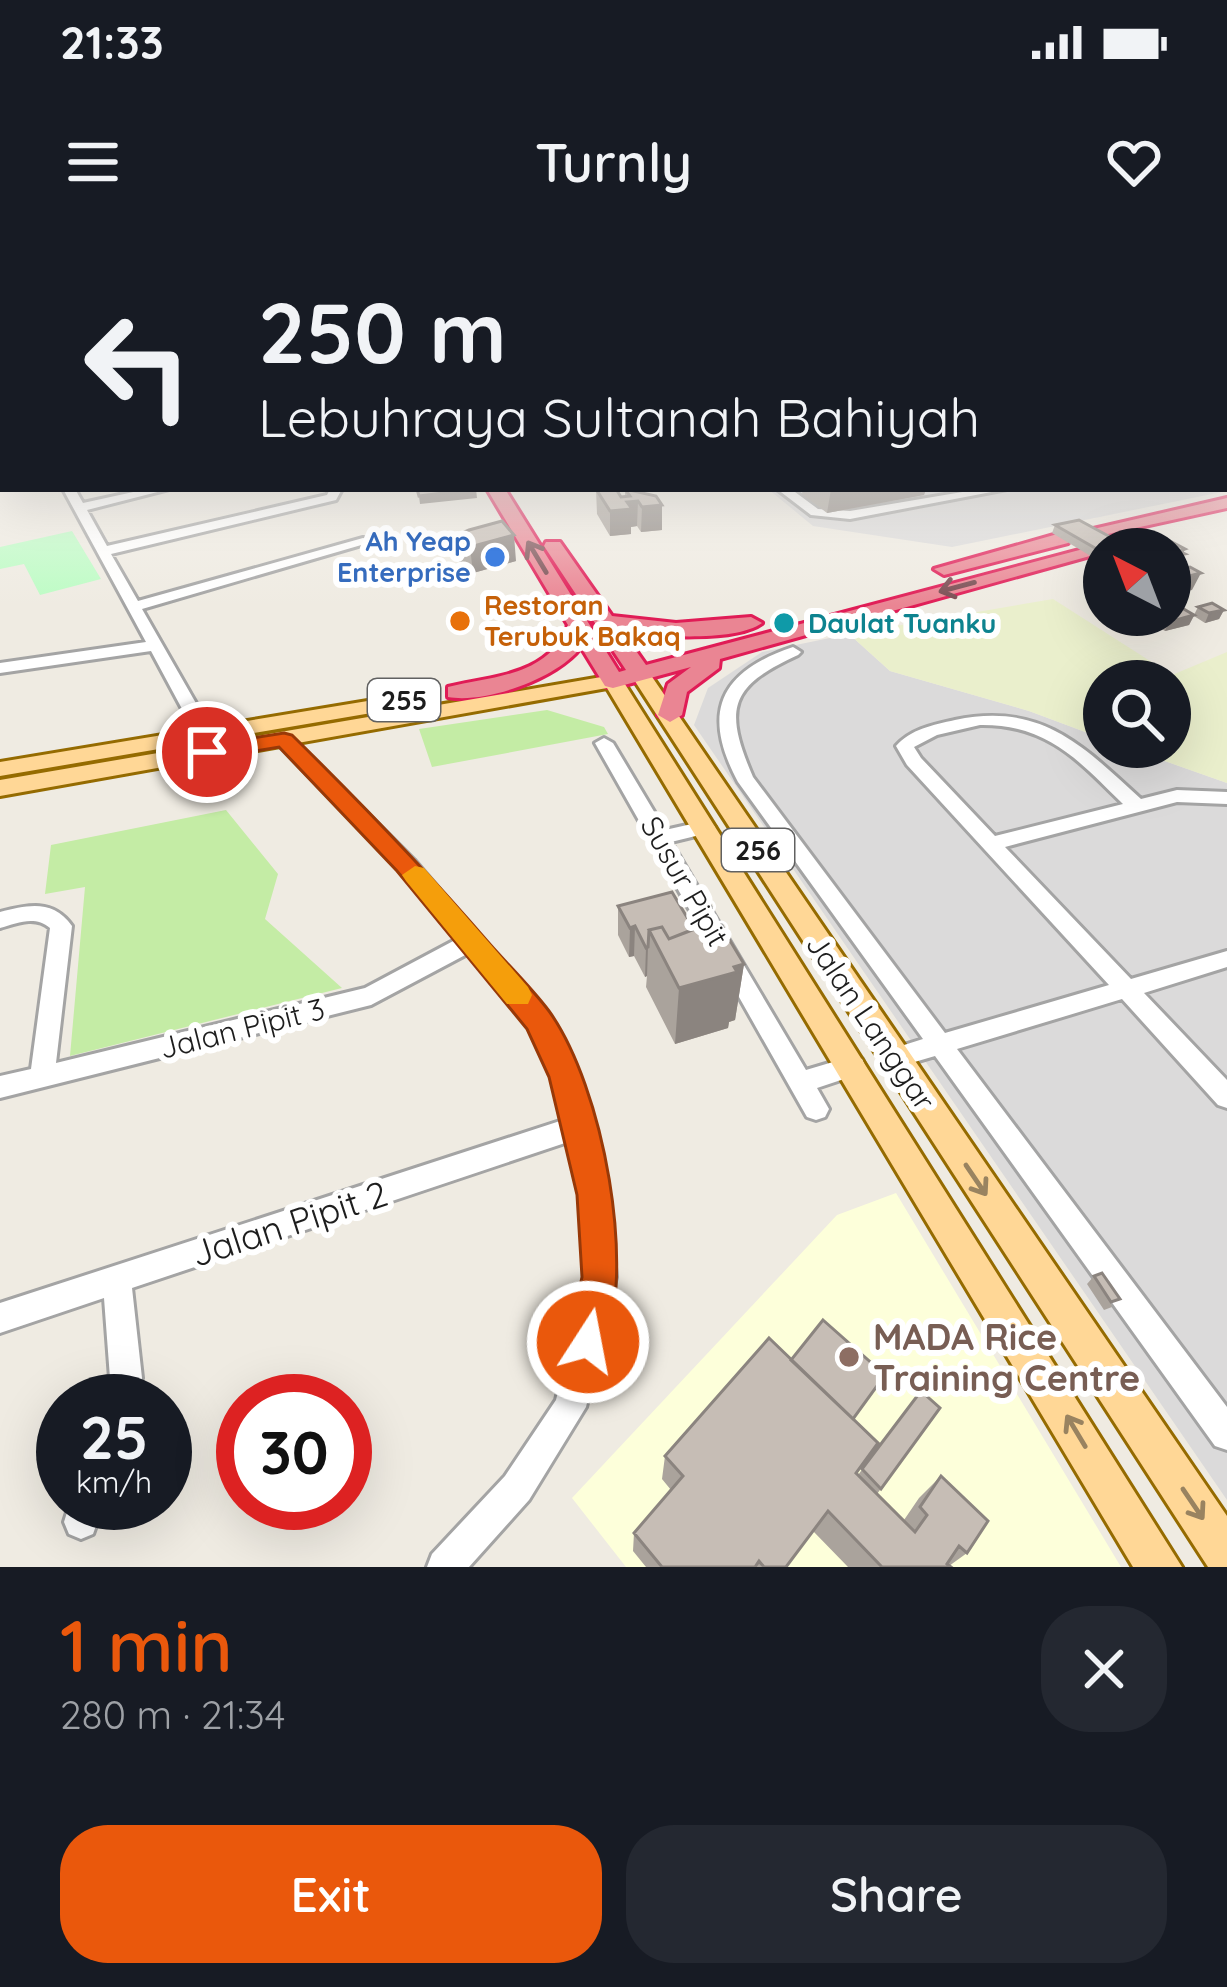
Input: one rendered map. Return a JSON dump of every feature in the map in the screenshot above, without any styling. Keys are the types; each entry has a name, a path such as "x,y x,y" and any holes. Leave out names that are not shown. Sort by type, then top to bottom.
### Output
{"highway":[{"name":"Jalan Langgar","path":"498,492 589,623 636,668"},
{"name":"Jalan Langgar","path":"520,492 589,623 609,674"},
{"path":"456,692 555,664 589,623 672,633 758,630 1227,503"},
{"path":"1188,528 1227,518"},
{"path":"636,668 1061,538"},
{"path":"670,715 676,689 758,630"},
{"name":"255","path":"609,674 636,668"}],"main road":[{"name":"Jalan Langgar","path":"636,668 915,1058 1227,1555"},
{"name":"Jalan Langgar","path":"609,674 1159,1567"},
{"name":"255","path":"0,769 456,692 609,674"},
{"name":"255","path":"0,788 482,706 609,674"},
{"path":"482,706 565,697 609,706 640,722"},
{"path":"144,764 204,733 273,742"},
{"path":"862,1080 875,1070 915,1058"}],"street":[{"path":"71,492 204,733"},
{"path":"80,508 150,492"},
{"path":"101,552 320,500 334,492"},
{"path":"787,492 815,512 850,515 984,492"},
{"path":"136,607 368,541"},
{"path":"0,668 158,645"},
{"path":"793,652 741,680 726,698 724,736 744,778 915,1058 1227,1434"},
{"path":"1137,806 1081,754 1041,728 990,716 911,739 905,746 908,755 1227,1097"},
{"path":"273,742 406,865 539,1022 566,1077 595,1195 601,1277 570,1407 517,1487 445,1567"},
{"name":"Susur Pipit","path":"604,743 816,1108"},
{"path":"991,844 1177,796 1227,798"},
{"path":"660,838 705,827"},
{"path":"0,920 41,912 55,916 62,926 42,1077"},
{"name":"Jalan Pipit 3","path":"0,1087 371,996 472,941"},
{"path":"915,1058 1122,988 1227,959"},
{"path":"801,1082 862,1080"},
{"name":"Jalan Pipit 2","path":"0,1318 578,1127"},
{"path":"117,1281 126,1374"}],"shaded area":[{"path":"772,492 1222,492 952,547 813,526"},
{"path":"1053,599 1083,618 1083,636 1111,636 1149,660 1083,660 1083,731 890,671 849,634"},
{"path":"849,634 890,671 1083,731 1083,768 1184,768 1227,783 1227,1500 694,725 708,688 762,652"},
{"path":"1227,652 1227,783 1184,768 1191,768 1191,667"},
{"name":"MADA Rice Training Centre","path":"896,1193 1121,1567 626,1567 572,1498 837,1215"}],"green space":[{"path":"72,531 101,579 40,595 24,564 0,569 0,547"},
{"path":"547,710 604,727 608,734 432,767 419,729"},
{"path":"226,810 278,874 265,919 342,988 70,1056 85,887 45,894 51,845"}],"building":[{"path":"598,492 618,492 621,497 638,492 656,496 662,505 642,507 638,501 627,502 632,509 610,511"},
{"path":"1079,520 1094,528 1083,528 1083,541 1055,525"},
{"path":"502,521 514,535 470,547 455,536 469,530"},
{"path":"1212,603 1224,610 1209,613 1198,607"},
{"path":"672,892 694,929 669,939 662,927 649,930 646,948 618,906"},
{"path":"708,924 719,942 729,939 744,964 734,967 737,972 679,988 649,930 662,927 669,939"},
{"path":"1102,1273 1120,1299 1111,1302 1094,1276"},
{"path":"823,1320 885,1375 853,1419 791,1360"},
{"path":"769,1338 878,1443 856,1473 915,1532 927,1515 920,1507 941,1476 988,1521 967,1553 959,1546 947,1564 951,1567 882,1567 828,1511 786,1567 764,1567 759,1561 755,1567 662,1567 634,1533 683,1476 665,1456"},
{"path":"921,1391 940,1408 881,1489 862,1469"}],"slow traffic":[{"path":"415,875 517,995"}],"place":[{"name":"Ah Yeap Enterprise","path":"495,557"},
{"name":"Restoran Terubuk Bakaq","path":"460,621"},
{"name":"Daulat Tuanku","path":"784,623"},
{"name":"MADA Rice Training Centre","path":"849,1357"}],"route":[{"path":"207,752 284,740 406,865 539,1022 566,1077 595,1195 601,1277 588,1342"}]}
